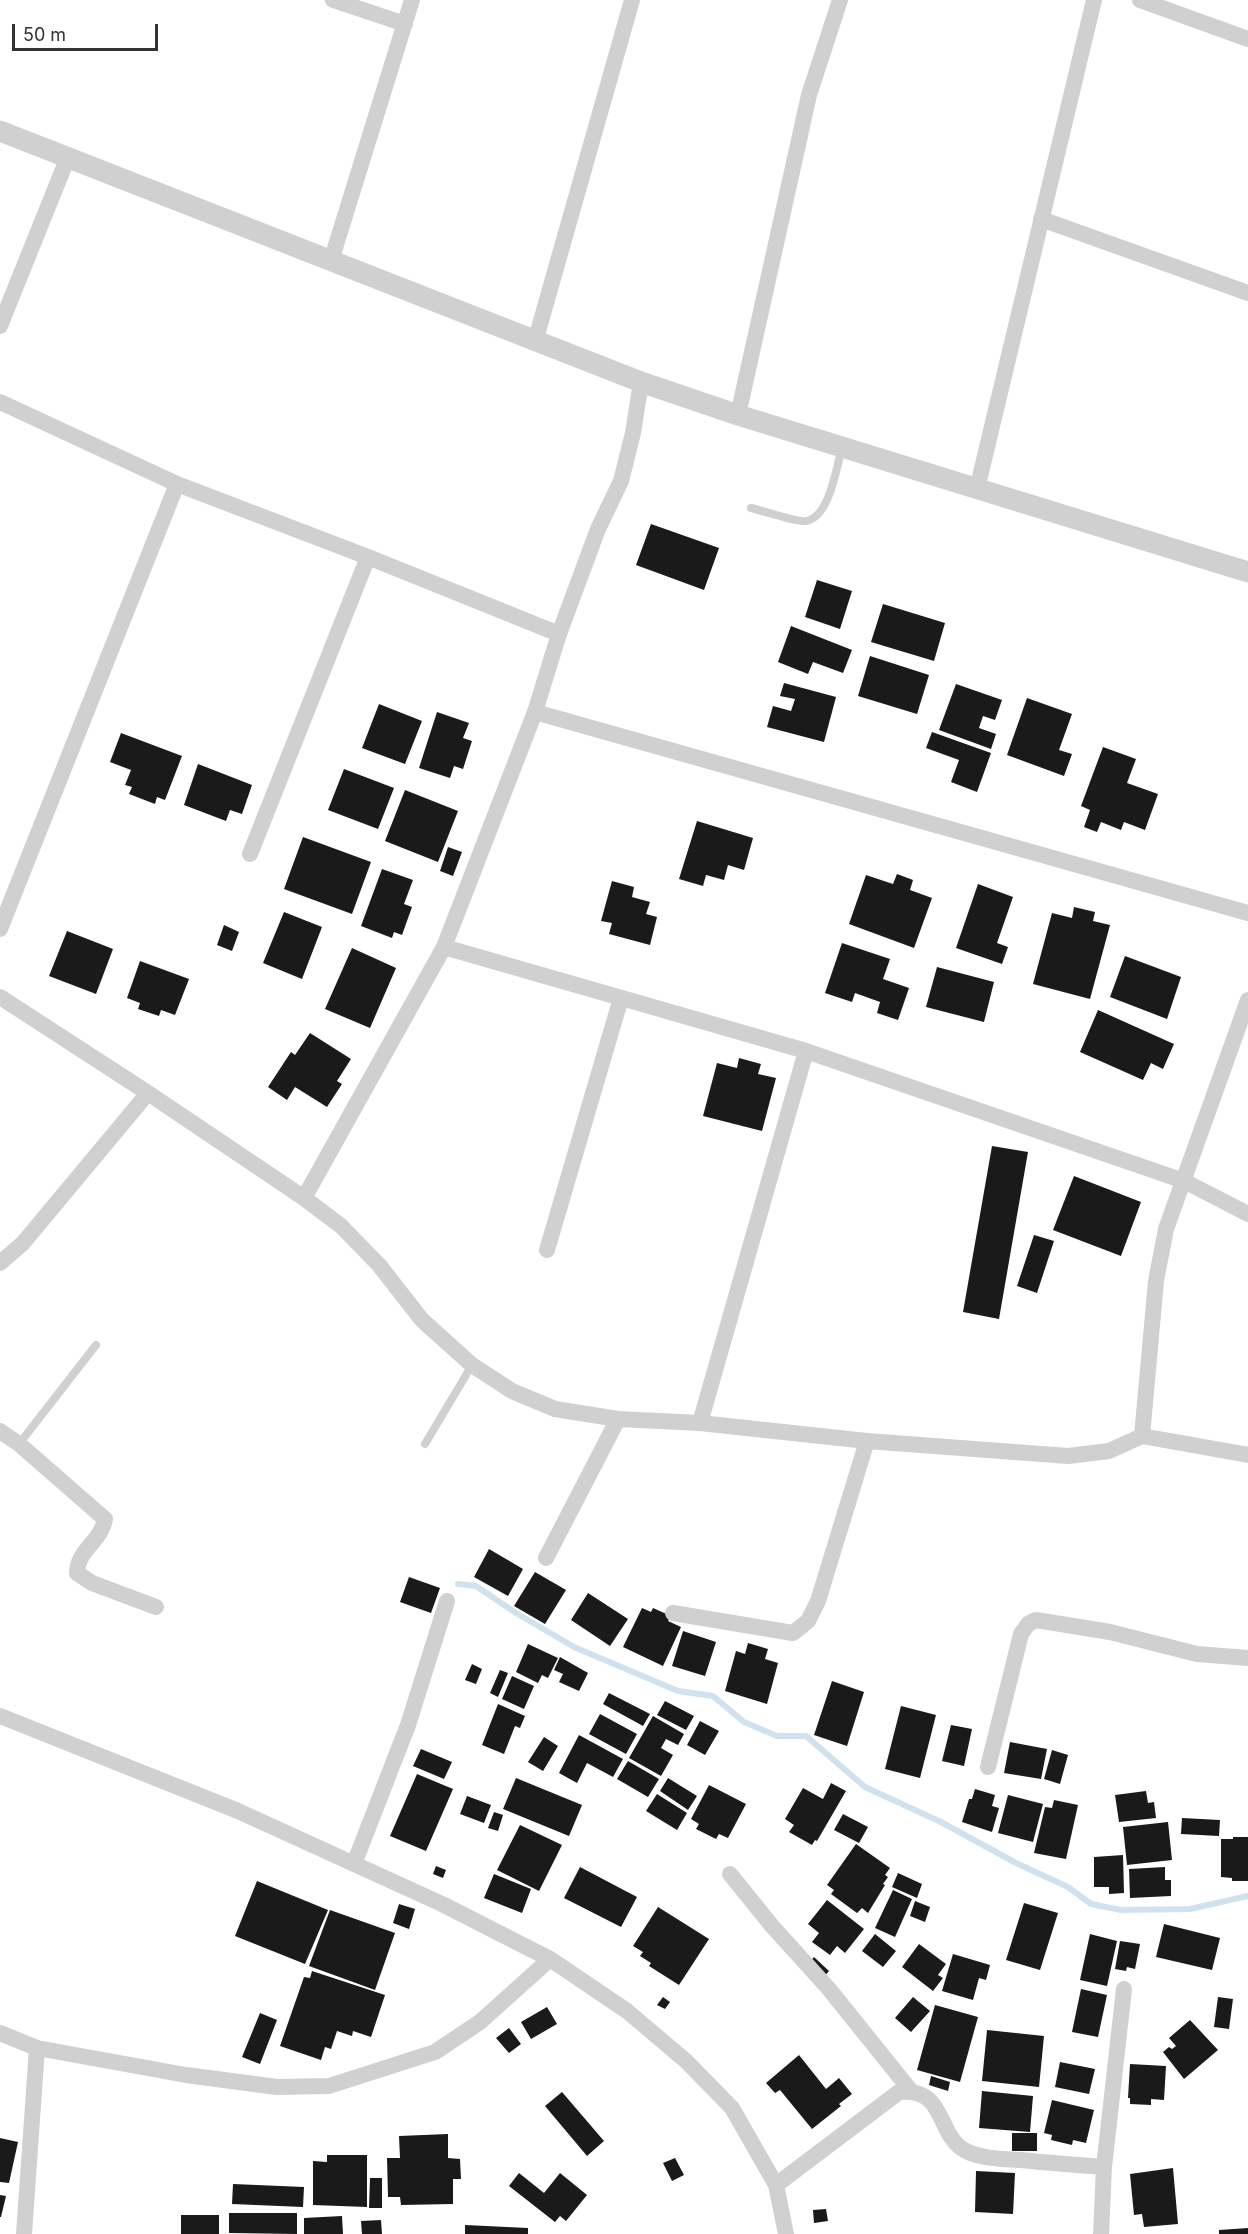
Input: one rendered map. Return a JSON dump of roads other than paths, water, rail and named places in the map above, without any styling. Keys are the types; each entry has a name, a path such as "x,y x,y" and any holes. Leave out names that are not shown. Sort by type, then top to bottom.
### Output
{"street":[{"path":"333,0 405,24"},
{"path":"331,261 412,0"},
{"path":"535,342 632,0"},
{"path":"738,415 809,95 840,0"},
{"path":"977,489 1094,0"},
{"path":"1140,0 1248,39"},
{"path":"0,130 641,382 738,415 1248,572"},
{"path":"0,326 68,157"},
{"path":"1041,219 1248,293"},
{"path":"304,1198 444,947 535,712 559,634 598,529 621,481 633,433 641,382"},
{"path":"0,402 177,484 368,557 559,634"},
{"path":"0,929 177,484"},
{"path":"250,854 368,557"},
{"path":"535,712 1248,913"},
{"path":"444,947 806,1051 1184,1181 1248,1214"},
{"path":"0,997 304,1198 341,1226 379,1265 422,1320 472,1365 512,1391 555,1409 618,1419 700,1423 867,1441 1068,1456 1109,1451 1142,1436 1248,1455"},
{"path":"547,1250 621,998"},
{"path":"1142,1436 1156,1281 1166,1229 1248,1000"},
{"path":"700,1423 806,1051"},
{"path":"0,1263 22,1243 148,1093"},
{"path":"546,1558 618,1419"},
{"path":"0,1431 19,1444 105,1519 103,1530 77,1562 77,1573 92,1583 156,1607"},
{"path":"673,1613 794,1633 808,1621 818,1601 867,1441"},
{"path":"354,1864 408,1725 447,1601"},
{"path":"988,1767 1021,1634 1029,1624 1036,1620 1110,1632 1197,1654 1248,1658"},
{"path":"0,1716 238,1811 442,1904 550,1959 627,2011 686,2061 732,2108 776,2185 786,2234"},
{"path":"730,1874 772,1926 829,1989 911,2091 933,2102 954,2143 967,2152 998,2159 1104,2167"},
{"path":"0,2033 37,2048 186,2075 277,2087 329,2086 435,2052 480,2022 550,1959"},
{"path":"1101,2234 1104,2167 1124,1989"},
{"path":"24,2234 37,2048"},
{"path":"776,2185 899,2092 911,2091"}],"lane":[{"path":"751,508 805,522 818,516 826,505 842,447"},
{"path":"19,1444 96,1345"},
{"path":"425,1444 472,1365"}],"waterway":[{"path":"458,1584 476,1586 574,1647 678,1691 713,1696 744,1722 777,1736 806,1736 865,1787 941,1822 1016,1863 1068,1887 1091,1904 1121,1910 1190,1909 1248,1896"}]}
